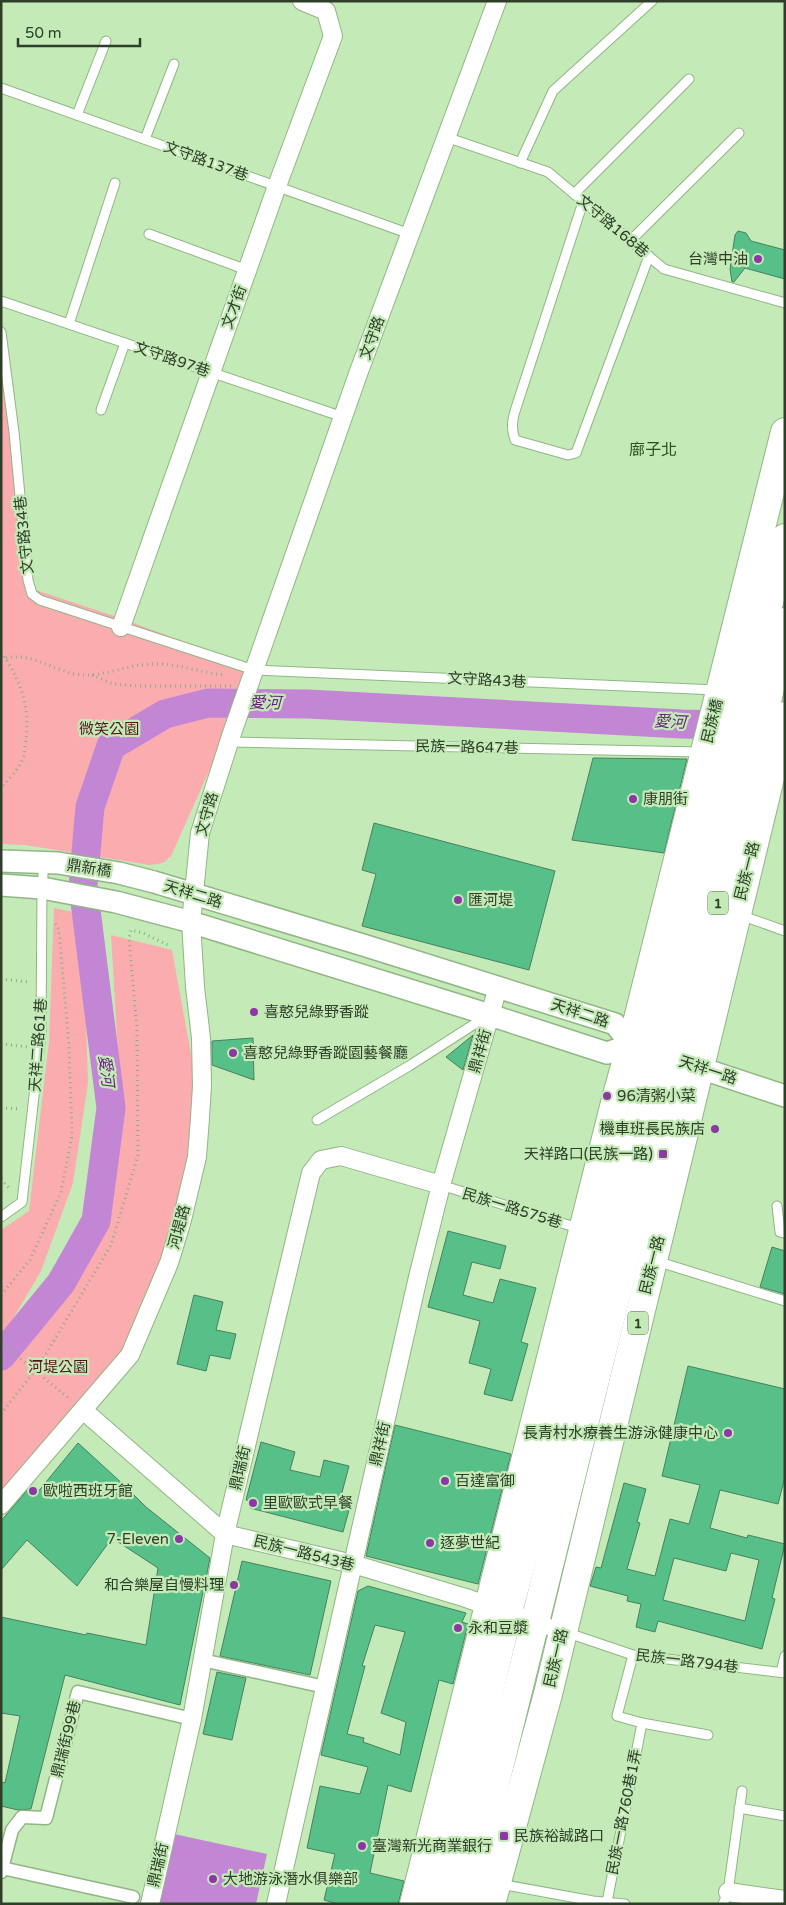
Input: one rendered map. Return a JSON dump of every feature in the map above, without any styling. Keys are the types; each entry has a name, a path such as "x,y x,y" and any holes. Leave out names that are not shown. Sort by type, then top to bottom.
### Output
{"main road":[{"name":"1","path":"720,690 785,432"},
{"name":"1","path":"760,744 758,692 785,538"},
{"name":"1","path":"758,692 785,622"},
{"name":"民族橋","path":"702,760 720,690"},
{"path":"702,760 760,744"},
{"name":"民族一路","path":"462,1880 498,1609 499,1568 583,1230 737,914 760,744"},
{"name":"民族一路","path":"498,1609 667,1057 760,744"},
{"name":"民族一路","path":"414,1904 462,1880 536,1622 628,1247 667,1057 760,744"},
{"name":"民族一路","path":"439,1904 462,1880 548,1694 654,1260 667,1057 702,760"}],"street":[{"name":"文才街","path":"121,627 276,186 333,36 326,11 302,1"},
{"name":"文守路","path":"193,894 200,833 230,739 343,417 497,1"},
{"path":"1,860 52,863"},
{"name":"鼎新橋","path":"52,863 119,873"},
{"name":"天祥二路","path":"119,873 363,945 615,1024 667,1057"},
{"path":"1,885 49,889"},
{"name":"鼎新橋","path":"49,889 116,902"},
{"name":"河堤路","path":"1,1505 130,1355 169,1263 182,1220 197,1157 202,1086 201,1048 191,922 193,894"},
{"name":"天祥二路","path":"116,902 191,922 607,1053 667,1057"},
{"name":"鼎祥街","path":"276,1904 418,1277 441,1185 498,987"},
{"name":"天祥一路","path":"667,1057 785,1096"},
{"name":"鼎瑞街","path":"150,1904 192,1719 225,1534 311,1173 321,1160 341,1156 441,1185"},
{"name":"民族一路543巷","path":"83,1410 225,1534 353,1564 498,1609 562,1632"},
{"path":"202,1660 325,1687"},
{"name":"鼎瑞街99巷","path":"2,1870 12,1830 22,1817 46,1818 78,1692 192,1719"},
{"path":"2,1870 132,1897"},
{"path":"726,1898 785,1900"}],"lane":[{"path":"520,163 553,91 652,1"},
{"path":"77,115 106,41"},
{"path":"145,139 174,64"},
{"path":"574,194 689,79"},
{"name":"文守路137巷","path":"1,88 410,234"},
{"path":"630,241 739,133"},
{"name":"文守路168巷","path":"446,137 548,172 664,269 785,303"},
{"path":"69,324 115,183"},
{"path":"583,202 516,408 512,422 512,432 515,440 568,455 576,453 649,256"},
{"path":"149,234 247,270"},
{"name":"文守路97巷","path":"1,301 343,417"},
{"name":"文守路34巷","path":"1,332 14,432 28,580 32,594 40,600 253,673"},
{"path":"101,410 125,343"},
{"name":"文守路43巷","path":"253,673 720,690"},
{"name":"民族一路647巷","path":"230,739 702,760"},
{"name":"天祥二路61巷","path":"1,1217 22,1202 40,1049 42,983 52,863"},
{"path":"737,914 785,931"},
{"path":"317,1120 410,1066 490,1015"},
{"name":"民族一路575巷","path":"441,1185 583,1230"},
{"path":"777,1206 780,1232 785,1233"},
{"path":"654,1260 785,1301"},
{"name":"民族一路794巷","path":"562,1632 633,1655 783,1673"},
{"path":"633,1655 617,1716 708,1736"},
{"path":"783,1673 785,1656"},
{"name":"民族一路760巷1弄","path":"607,1902 642,1723"},
{"path":"726,1898 742,1792"},
{"path":"739,1808 785,1816"},
{"path":"462,1880 593,1903 625,1904"}],"path":[{"path":"1,652 3,658 13,669 25,696 27,724 24,757 10,779 1,788"},
{"path":"3,658 18,656 30,658 75,674 92,675 132,666 154,664 208,674 253,673"},
{"path":"92,675 113,684 233,686 253,673"},
{"path":"1,1295 30,1260 61,1192 72,1136 69,1046 59,930 50,913 49,889"},
{"path":"1,1414 34,1371 111,1246 138,1155 137,1029 129,938 131,930 143,933 168,945"},
{"path":"1,979 42,983"},
{"path":"1,1044 40,1049"},
{"path":"1,1108 33,1111"},
{"path":"1,1343 83,1410"}],"green space":[{"name":"微笑公園","path":"1,326 31,571 36,590 123,619 255,668 171,856 163,863 150,865 25,845 1,844"},
{"path":"54,908 87,915 83,922 88,1083 73,1183 41,1271 1,1339 1,1230 29,1211 49,1042"},
{"name":"河堤公園","path":"111,935 172,950 194,1070 191,1136 179,1205 154,1282 126,1346 1,1493 1,1372 70,1292 89,1254 113,1197 121,1130"}],"shaded area":[{"name":"大地游泳潛水俱樂部","path":"174,1834 267,1854 256,1904 158,1904"}],"building":[{"name":"台灣中油","path":"738,231 746,233 751,241 785,250 785,279 745,268 732,282 730,269 735,235"},
{"name":"康朋街","path":"593,758 687,759 664,853 572,840"},
{"name":"匯河堤","path":"374,823 555,871 529,970 362,926 376,874 362,870"},
{"path":"473,1035 463,1070 446,1057"},
{"name":"喜憨兒綠野香蹤園藝餐廳","path":"253,1038 254,1080 212,1065 212,1041"},
{"path":"448,1231 506,1246 500,1269 472,1262 463,1295 493,1303 500,1279 536,1288 521,1342 528,1344 512,1401 484,1394 491,1369 469,1363 480,1321 428,1307"},
{"path":"772,1247 785,1251 785,1294 760,1287"},
{"path":"194,1295 223,1302 216,1330 236,1334 230,1359 210,1355 206,1371 177,1364"},
{"path":"688,1366 785,1389 785,1477 778,1504 720,1490 710,1528 747,1538 748,1535 785,1544 772,1598 775,1599 762,1649 658,1621 655,1632 636,1627 641,1604 627,1601 628,1596 590,1586 596,1567 601,1568 624,1483 646,1489 637,1522 640,1523 627,1569 655,1576 670,1519 689,1524 700,1485 662,1476","holes":["731,1553 759,1560 745,1621 663,1600 674,1558 726,1571"]},
{"path":"395,1425 511,1454 478,1584 366,1556"},
{"path":"261,1442 295,1452 290,1470 320,1477 324,1460 349,1466 340,1500 351,1503 343,1532 250,1508 252,1501 246,1500"},
{"path":"78,1443 146,1507 210,1558 180,1705 65,1675 31,1809 18,1810 1,1806 1,1782 5,1783 20,1716 1,1713 1,1617 86,1635 87,1633 146,1645 158,1568 112,1538 77,1586 27,1540 1,1570 1,1521 30,1487 37,1493"},
{"path":"242,1561 331,1581 310,1675 220,1656"},
{"path":"368,1586 466,1613 462,1622 468,1624 453,1684 439,1680 411,1792 388,1785 370,1873 404,1881 398,1904 338,1904 324,1900 335,1854 307,1848 320,1786 360,1794 368,1767 321,1755 358,1591","holes":["375,1625 405,1632 381,1713 406,1722 400,1755 363,1742 364,1738 347,1734 365,1666 362,1666"]},
{"path":"217,1672 246,1678 232,1740 203,1734"}],"waterway":[{"name":"愛河","path":"1,1356 61,1283 96,1221 111,1108 83,886 90,807 111,746 165,714 208,703 308,704 682,724 722,725 736,722"}],"place":[{"name":"台灣中油","path":"758,259"},
{"name":"康朋街","path":"633,799"},
{"name":"匯河堤","path":"458,900"},
{"name":"喜憨兒綠野香蹤","path":"254,1012"},
{"name":"喜憨兒綠野香蹤園藝餐廳","path":"233,1053"},
{"name":"96清粥小菜","path":"607,1096"},
{"name":"機車班長民族店","path":"715,1129"},
{"name":"天祥路口(民族一路)","path":"663,1154"},
{"name":"長青村水療養生游泳健康中心","path":"728,1433"},
{"name":"百達富御","path":"445,1481"},
{"name":"歐啦西班牙館","path":"33,1491"},
{"name":"里歐歐式早餐","path":"253,1503"},
{"name":"7-Eleven","path":"179,1539"},
{"name":"逐夢世紀","path":"430,1543"},
{"name":"和合樂屋自慢料理","path":"234,1585"},
{"name":"永和豆漿","path":"458,1628"},
{"name":"民族裕誠路口","path":"504,1836"},
{"name":"臺灣新光商業銀行","path":"362,1846"},
{"name":"大地游泳潛水俱樂部","path":"213,1879"}],"district":[{"name":"廍子北","path":"653,450"}]}
